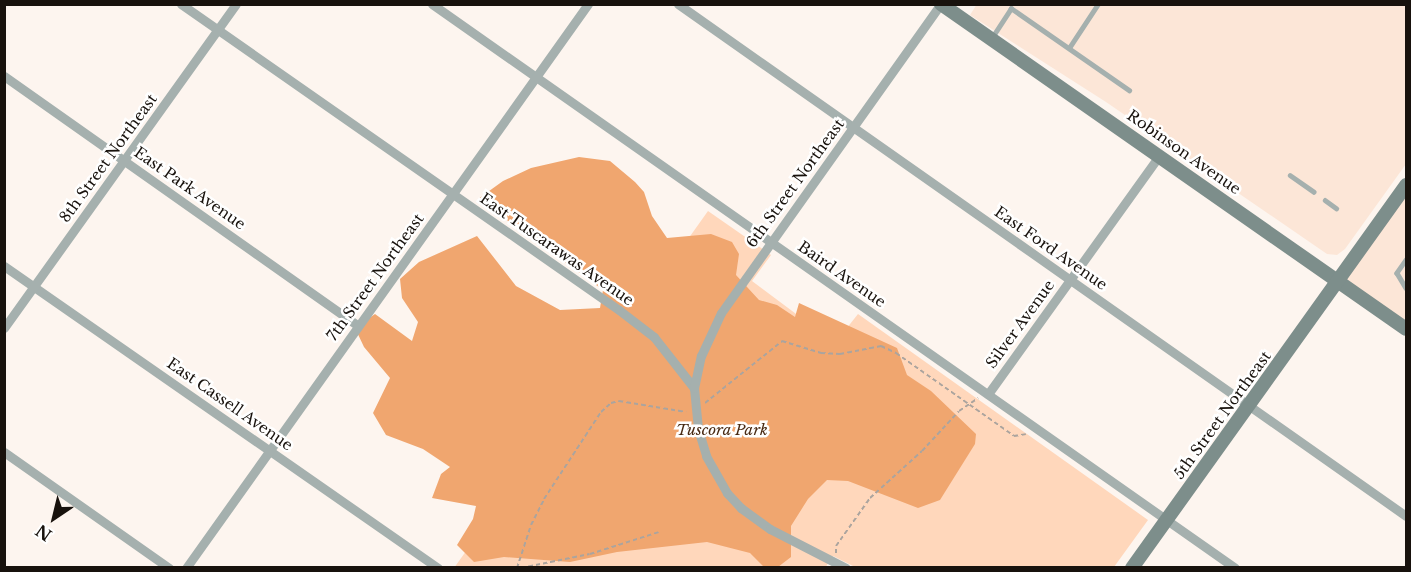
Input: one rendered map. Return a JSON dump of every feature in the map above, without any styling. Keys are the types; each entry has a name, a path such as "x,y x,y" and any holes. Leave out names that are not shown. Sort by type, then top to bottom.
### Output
{"main road":[{"name":"Robinson Avenue","path":"941,4 1407,329"},
{"name":"5th Street Northeast","path":"1132,567 1338,281 1404,194"}],"street":[{"name":"East Tuscarawas Avenue","path":"181,4 637,323 654,338 694,388"},
{"name":"8th Street Northeast","path":"4,328 236,4"},
{"name":"Baird Avenue","path":"432,4 1235,567"},
{"name":"7th Street Northeast","path":"186,567 588,4"},
{"name":"East Ford Avenue","path":"678,4 1407,516"},
{"name":"6th Street Northeast","path":"694,388 701,356 721,313 941,4"},
{"name":"East Park Avenue","path":"4,76 357,325"},
{"name":"Silver Avenue","path":"986,393 1071,280 1160,155"},
{"name":"East Cassell Avenue","path":"4,266 270,450 427,555 438,567"},
{"path":"694,388 696,414 706,456 714,474 741,508 770,529 846,567"},
{"path":"4,452 169,567"}],"lane":[{"path":"1069,48 1098,4"},
{"path":"991,39 1011,6 1129,90"},
{"path":"1290,175 1314,192"},
{"path":"1325,200 1336,208"},
{"path":"1407,261 1397,273 1407,288"}],"path":[{"path":"659,532 590,554 519,567 531,525 552,484 601,412 611,403 620,401 696,414 718,391 782,341 821,352 840,354 873,346 887,348 1014,436 1023,436 1034,426"},
{"path":"835,562 836,546 870,498 969,404 986,393"}],"shaded area":[{"path":"977,4 1406,5 1406,164 1345,249 1337,255 1327,254 1106,102 970,15"},
{"path":"1406,192 1406,329 1338,281"}],"green space":[{"name":"Tuscora Park","path":"579,157 610,161 635,182 644,192 652,216 667,238 711,234 732,242 739,254 736,275 759,300 777,305 795,317 799,303 897,348 907,375 931,391 976,434 975,444 940,500 918,508 848,481 827,480 808,499 791,526 791,557 778,567 764,567 750,553 707,542 617,552 570,562 504,557 474,562 457,545 473,519 476,506 432,498 441,474 450,467 423,449 386,435 373,413 390,378 364,347 355,328 375,314 412,341 418,322 402,298 400,279 419,262 477,236 516,286 560,310 600,308 603,290 478,199 503,181 531,168"},
{"name":"Tuscora Park","path":"708,211 771,255 752,281 835,343 858,314 1148,520 1114,567 857,568 833,556 825,568 454,568"}]}
